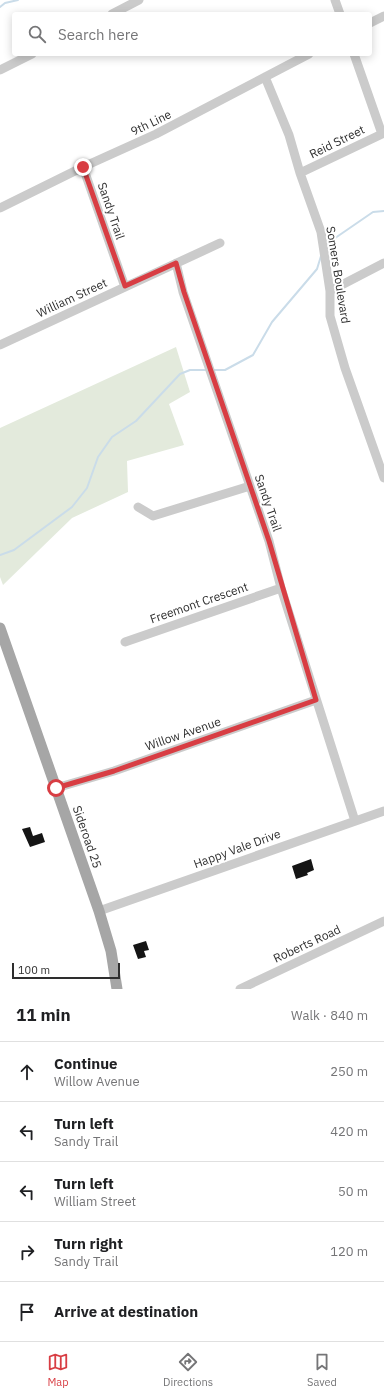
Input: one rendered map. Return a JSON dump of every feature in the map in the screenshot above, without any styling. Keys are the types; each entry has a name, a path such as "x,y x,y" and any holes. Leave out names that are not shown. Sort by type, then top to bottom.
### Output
{"main road":[{"name":"Sideroad 25","path":"1,634 98,911 111,951 117,989"}],"street":[{"path":"116,12 140,0"},
{"path":"335,0 339,12"},
{"path":"372,22 384,16"},
{"path":"0,70 28,56"},
{"name":"9th Line","path":"0,208 83,167 156,134 305,56"},
{"path":"355,56 383,134"},
{"name":"Somers Boulevard","path":"265,77 289,136 300,173 321,232 330,291 330,316 343,361 384,478"},
{"name":"Reid Street","path":"300,173 383,134"},
{"name":"Sandy Trail","path":"83,167 125,286"},
{"name":"William Street","path":"0,345 220,242"},
{"name":"Sandy Trail","path":"176,263 186,300 269,541 281,588 355,821"},
{"path":"330,291 384,263"},
{"path":"138,507 152,516 250,486"},
{"name":"Freemont Crescent","path":"125,642 281,588"},
{"name":"Willow Avenue","path":"56,788 114,771 316,700"},
{"name":"Happy Vale Drive","path":"98,911 384,811"},
{"name":"Roberts Road","path":"240,989 384,921"}],"shaded area":[{"path":"176,347 190,392 169,404 184,445 127,461 128,492 72,518 3,585 0,577 0,428"}],"building":[{"path":"30,827 33,836 42,833 45,842 30,847 22,829"},
{"path":"311,859 314,870 307,873 308,875 296,879 292,866"},
{"path":"146,941 149,950 144,951 146,957 138,959 133,945"}],"waterway":[{"path":"0,7 5,3 18,0"},
{"path":"325,245 373,212 384,211"},
{"path":"212,370 225,370 253,355 272,322 317,269 321,256"},
{"path":"0,555 14,550 72,507 87,488 98,457 112,437 136,421 180,374 190,370 206,370"}],"route":[{"path":"56,788 114,771 316,700 281,588 269,541 217,394 176,263 125,286 83,167"}]}
